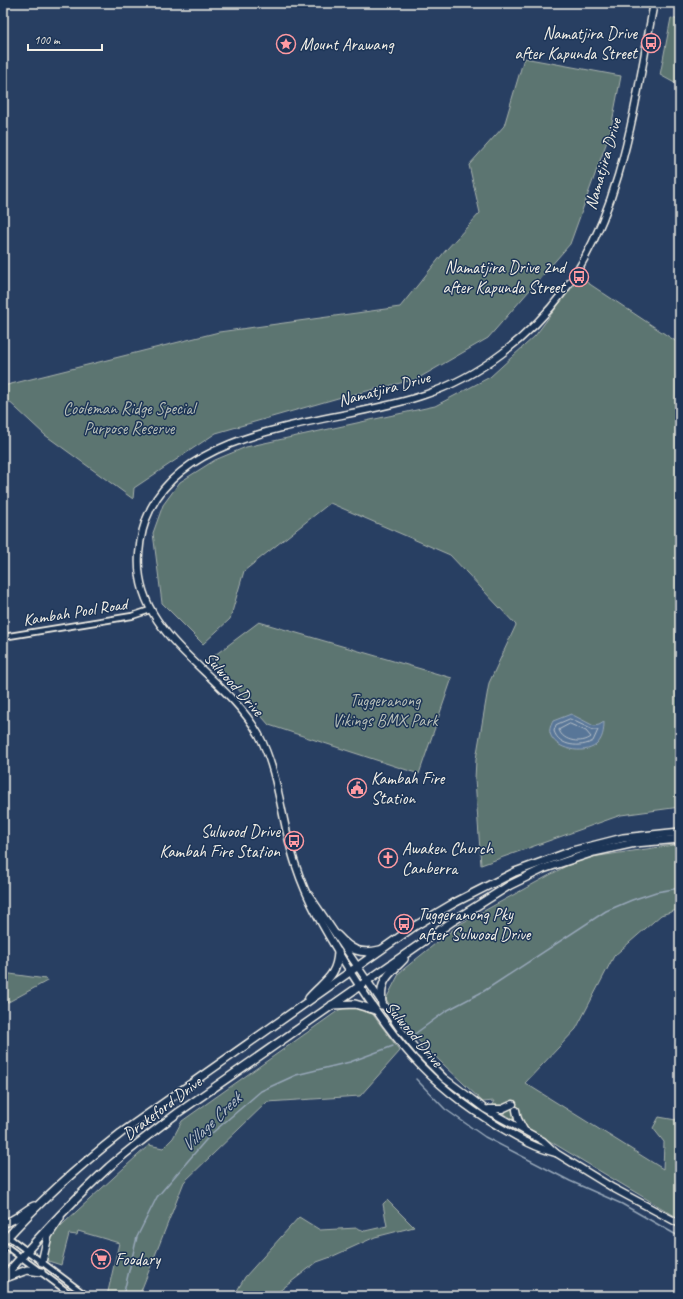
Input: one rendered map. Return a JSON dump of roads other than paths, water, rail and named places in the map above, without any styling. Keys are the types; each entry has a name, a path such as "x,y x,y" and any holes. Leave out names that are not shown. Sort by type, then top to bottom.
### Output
{"highway":[{"name":"Drakeford Drive","path":"4,1239 38,1204 97,1152 166,1101 383,950 415,926 454,903 534,864 598,843 639,835 680,832"},
{"path":"382,1005 381,990 384,980 412,949 510,885 543,869 575,857 611,847 647,841 680,839"},
{"path":"336,935 348,947 357,951 368,952 383,950"},
{"name":"Drakeford Drive","path":"3,1279 21,1257 63,1212 109,1167 179,1112 412,949"},
{"path":"299,1008 331,976 337,963 338,952"},
{"path":"332,1005 355,1004 375,1010"},
{"path":"3,1223 11,1221 26,1209 38,1204"},
{"path":"42,1262 48,1236 56,1227 63,1212"},
{"path":"3,1279 27,1270 41,1272"}],"main road":[{"name":"Namatjira Drive","path":"150,610 142,586 138,562 144,522 153,504 167,484 192,463 219,448 249,437 391,406 428,394 461,379 499,355 544,314 563,291 584,258 599,227 617,180 626,149 654,3"},
{"name":"Sulwood Drive","path":"150,610 166,634 235,702 259,735 272,766 288,843 302,882 313,909 338,952 366,981 402,1032 427,1061 454,1086 485,1108 543,1142 556,1154"},
{"name":"Sulwood Drive","path":"302,882 336,935 354,970 359,986 375,1010 410,1056 447,1092 503,1129 534,1146 556,1154 613,1188 679,1224"},
{"path":"485,1108 495,1110 514,1107 520,1125 525,1131"}],"street":[{"name":"Kambah Pool Road","path":"3,637 132,616 150,610"},
{"path":"4,1239 27,1251 87,1296"},
{"path":"4,1239 21,1257 73,1296"}],"water":[{"path":"571,714 594,726 604,722 602,737 596,745 584,750 577,750 563,747 553,739 550,730 553,721"}],"waterway":[{"name":"Village Creek","path":"412,1036 446,1011 484,991 606,911 656,892 680,888"},
{"name":"Village Creek","path":"123,1296 137,1237 157,1197 211,1134 261,1091 296,1075 350,1062 393,1046"},
{"path":"416,1079 445,1109 485,1137 570,1181 622,1204 680,1237"}],"place":[{"name":"Namatjira Drive after Kapunda Street","path":"651,43"},
{"name":"Mount Arawang","path":"286,44"},
{"name":"Namatjira Drive 2nd after Kapunda Street","path":"579,277"},
{"name":"Kambah Fire Station","path":"357,788"},
{"name":"Sulwood Drive Kambah Fire Station","path":"294,841"},
{"name":"Awaken Church Canberra","path":"388,858"},
{"name":"Tuggeranong Pky after Sulwood Drive","path":"404,924"},
{"name":"Foodary","path":"101,1259"}],"park label":[{"name":"Cooleman Ridge Special Purpose Reserve","path":"129,418"},
{"name":"Tuggeranong Vikings BMX Park","path":"385,710"}]}
